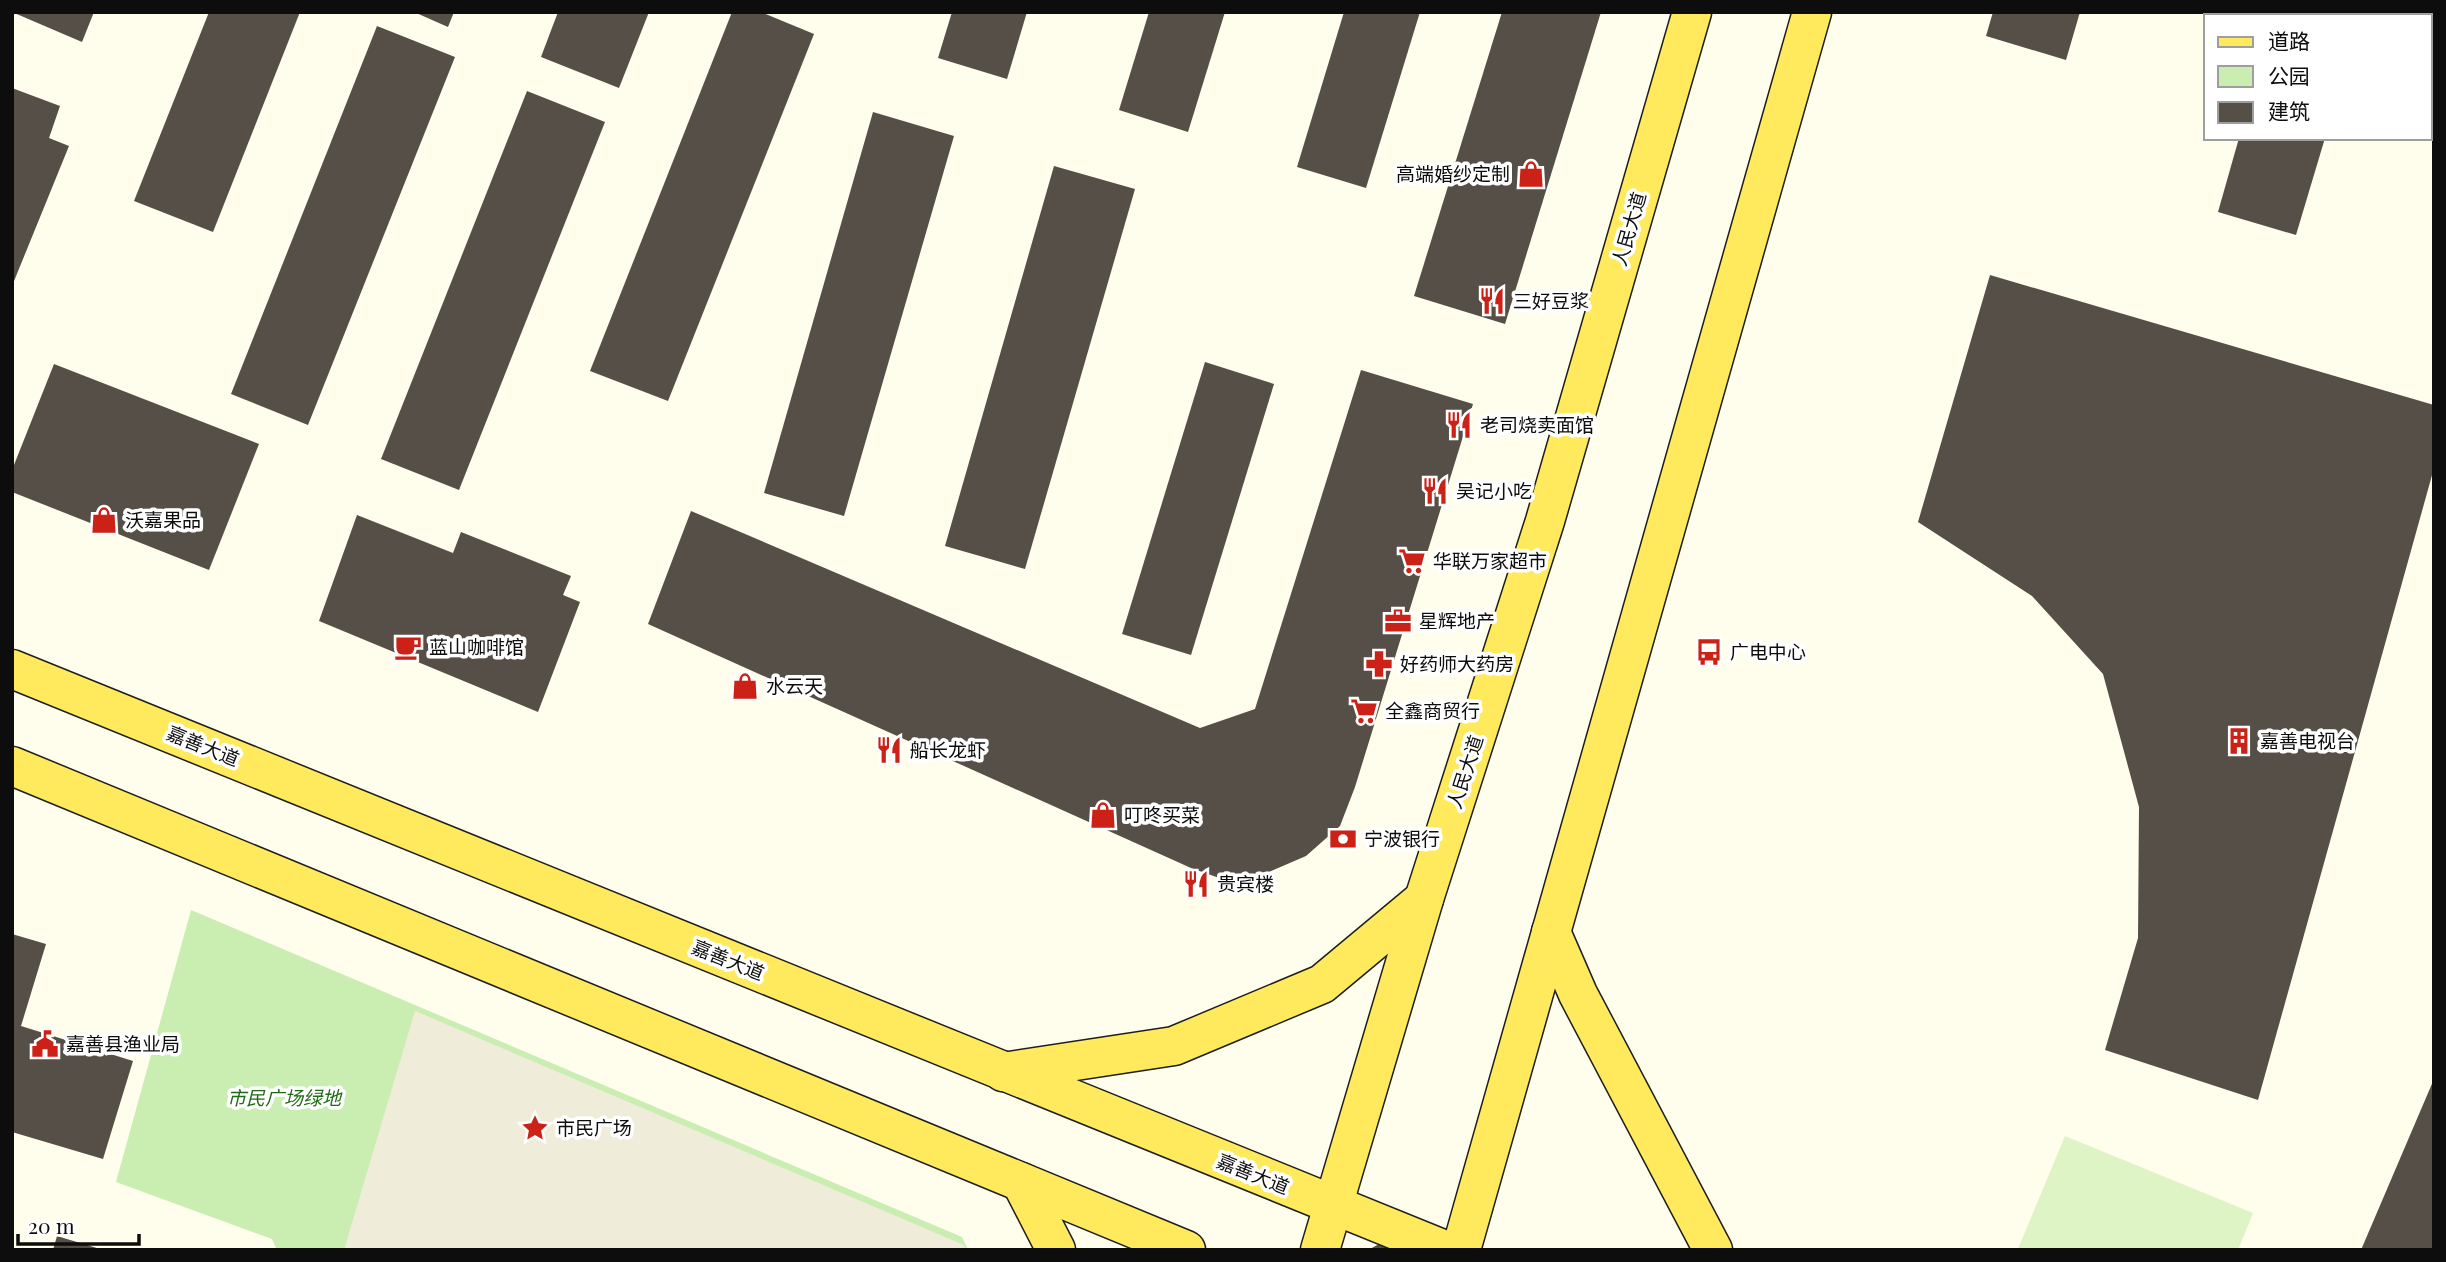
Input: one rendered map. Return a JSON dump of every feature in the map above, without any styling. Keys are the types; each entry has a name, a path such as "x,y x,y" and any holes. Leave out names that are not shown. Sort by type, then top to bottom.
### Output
{"main road":[{"name":"人民大道","path":"1320,1250 1424,899 1545,521 1692,12"},
{"path":"1461,1250 1812,12"},
{"name":"嘉善大道","path":"12,669 1445,1250"},
{"path":"12,766 1186,1250"},
{"path":"1003,1072 1174,1046 1322,984 1424,899"},
{"path":"1551,932 1578,993 1713,1250"},
{"path":"1021,1182 1056,1250"}],"green space":[{"name":"市民广场绿地","path":"191,910 962,1237 968,1250 277,1250 272,1239 116,1182"},
{"path":"2065,1136 2253,1213 2238,1250 2018,1249"}],"shaded area":[{"name":"市民广场","path":"415,1011 964,1245 966,1250 344,1250"}],"building":[{"path":"12,12 94,12 82,42"},
{"path":"209,12 300,12 213,232 134,201"},
{"path":"414,12 454,12 448,27"},
{"path":"558,12 649,12 619,88 541,57"},
{"path":"732,12 761,12 814,34 668,401 590,371"},
{"path":"952,12 1027,12 1007,79 938,58"},
{"path":"1149,12 1225,12 1188,132 1119,110"},
{"path":"1344,12 1420,12 1366,188 1297,167"},
{"path":"1502,12 1601,12 1505,324 1414,296"},
{"path":"1993,12 2080,12 2066,60 1986,36"},
{"path":"2276,12 2362,12 2362,14"},
{"path":"377,26 455,57 308,425 231,394"},
{"path":"12,88 60,106 49,138 69,146 12,286"},
{"path":"527,91 605,122 459,490 381,459"},
{"path":"873,112 954,136 844,516 764,493"},
{"path":"2238,140 2324,140 2296,235 2218,212"},
{"path":"1054,166 1135,189 1025,569 945,546"},
{"name":"嘉善电视台","path":"1990,275 2434,405 2434,468 2258,1100 2105,1050 2138,938 2139,807 2103,674 2032,596 1918,522"},
{"path":"1205,362 1274,384 1191,655 1122,634"},
{"path":"54,364 259,444 209,570 12,492 12,470"},
{"path":"1361,370 1473,404 1355,787 1340,826 1306,856 1239,885 1191,868 648,624 691,511 1200,728 1255,709"},
{"path":"357,515 453,553 461,532 571,576 563,595 580,602 538,712 319,621"},
{"name":"嘉善县渔业局","path":"12,934 46,944 21,1026 133,1061 103,1159 12,1132"},
{"path":"2434,1079 2434,1250 2361,1250"},
{"path":"57,1236 100,1249 53,1250"},
{"path":"1381,1243 1410,1250 1368,1250"}],"place":[{"name":"高端婚纱定制","path":"1531,174"},
{"name":"三好豆浆","path":"1492,301"},
{"name":"老司烧卖面馆","path":"1459,425"},
{"name":"吴记小吃","path":"1435,491"},
{"name":"沃嘉果品","path":"104,520"},
{"name":"华联万家超市","path":"1412,561"},
{"name":"星辉地产","path":"1398,621"},
{"name":"蓝山咖啡馆","path":"408,647"},
{"name":"广电中心","path":"1709,652"},
{"name":"好药师大药房","path":"1379,664"},
{"name":"水云天","path":"745,686"},
{"name":"全鑫商贸行","path":"1364,711"},
{"name":"嘉善电视台","path":"2239,741"},
{"name":"船长龙虾","path":"889,750"},
{"name":"叮咚买菜","path":"1103,815"},
{"name":"宁波银行","path":"1343,839"},
{"name":"贵宾楼","path":"1196,884"},
{"name":"嘉善县渔业局","path":"45,1044"},
{"name":"市民广场","path":"535,1128"}]}
